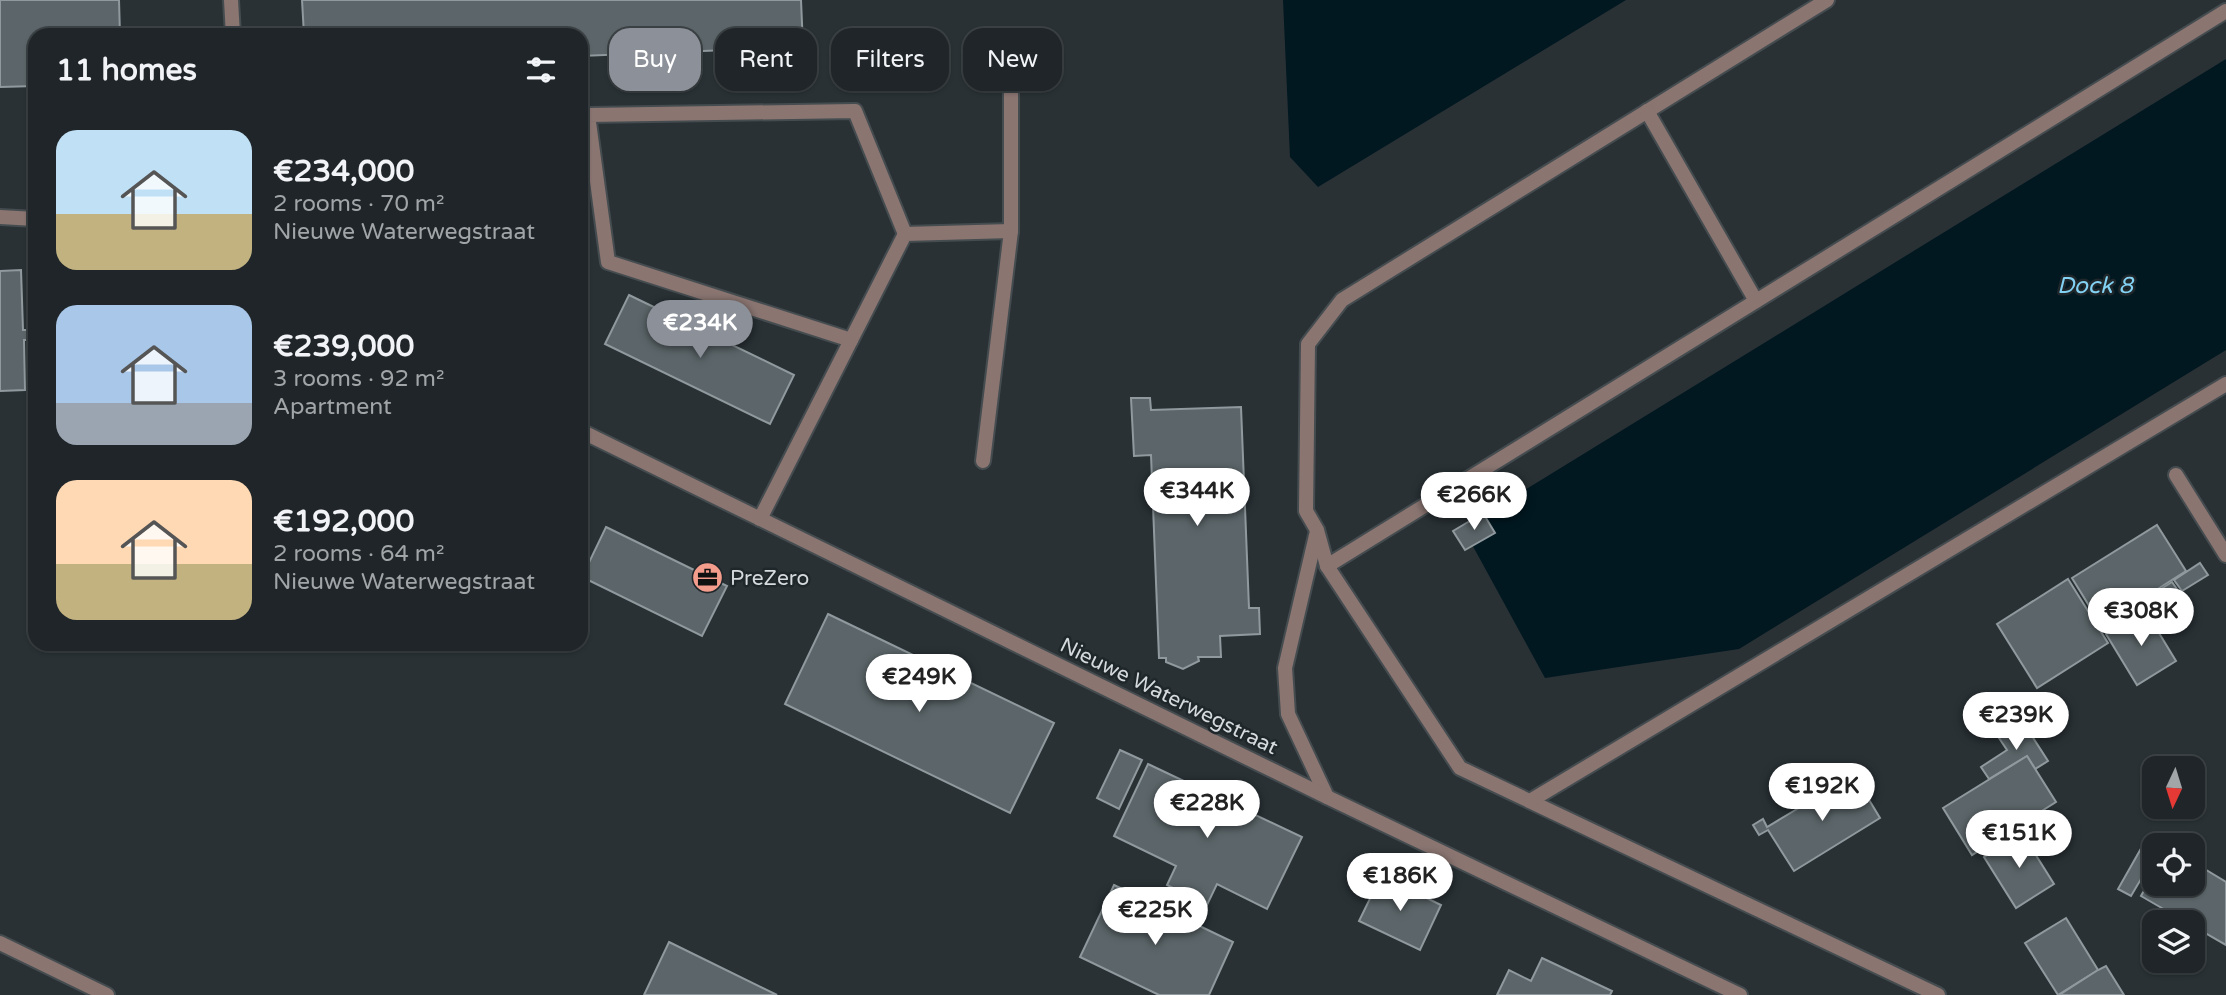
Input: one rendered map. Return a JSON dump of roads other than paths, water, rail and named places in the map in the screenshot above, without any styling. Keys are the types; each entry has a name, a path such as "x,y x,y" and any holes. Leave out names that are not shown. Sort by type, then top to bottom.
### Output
{"street":[{"path":"231,0 233,28"},
{"path":"1827,0 1342,300 1308,344 1306,511 1317,530 1327,566 1460,768 1938,995"},
{"path":"1327,566 2226,11"},
{"path":"983,461 1011,231 1011,91"},
{"path":"760,520 851,341 905,234 855,111 588,115 608,262 851,341"},
{"path":"1647,111 1756,301"},
{"path":"0,216 28,218"},
{"path":"905,234 1011,231"},
{"path":"1530,802 2226,384"},
{"name":"Nieuwe Waterwegstraat","path":"588,434 1327,797 1740,995"},
{"path":"2176,475 2226,555"},
{"path":"1317,530 1285,668 1287,714 1327,797"},
{"path":"0,943 107,995"}],"water":[{"path":"1283,0 1626,0 1318,187 1290,157"},
{"name":"Dock 8","path":"2226,59 2226,350 1739,649 1545,678 1463,528"}],"place":[{"name":"PreZero","path":"707,578"}]}
